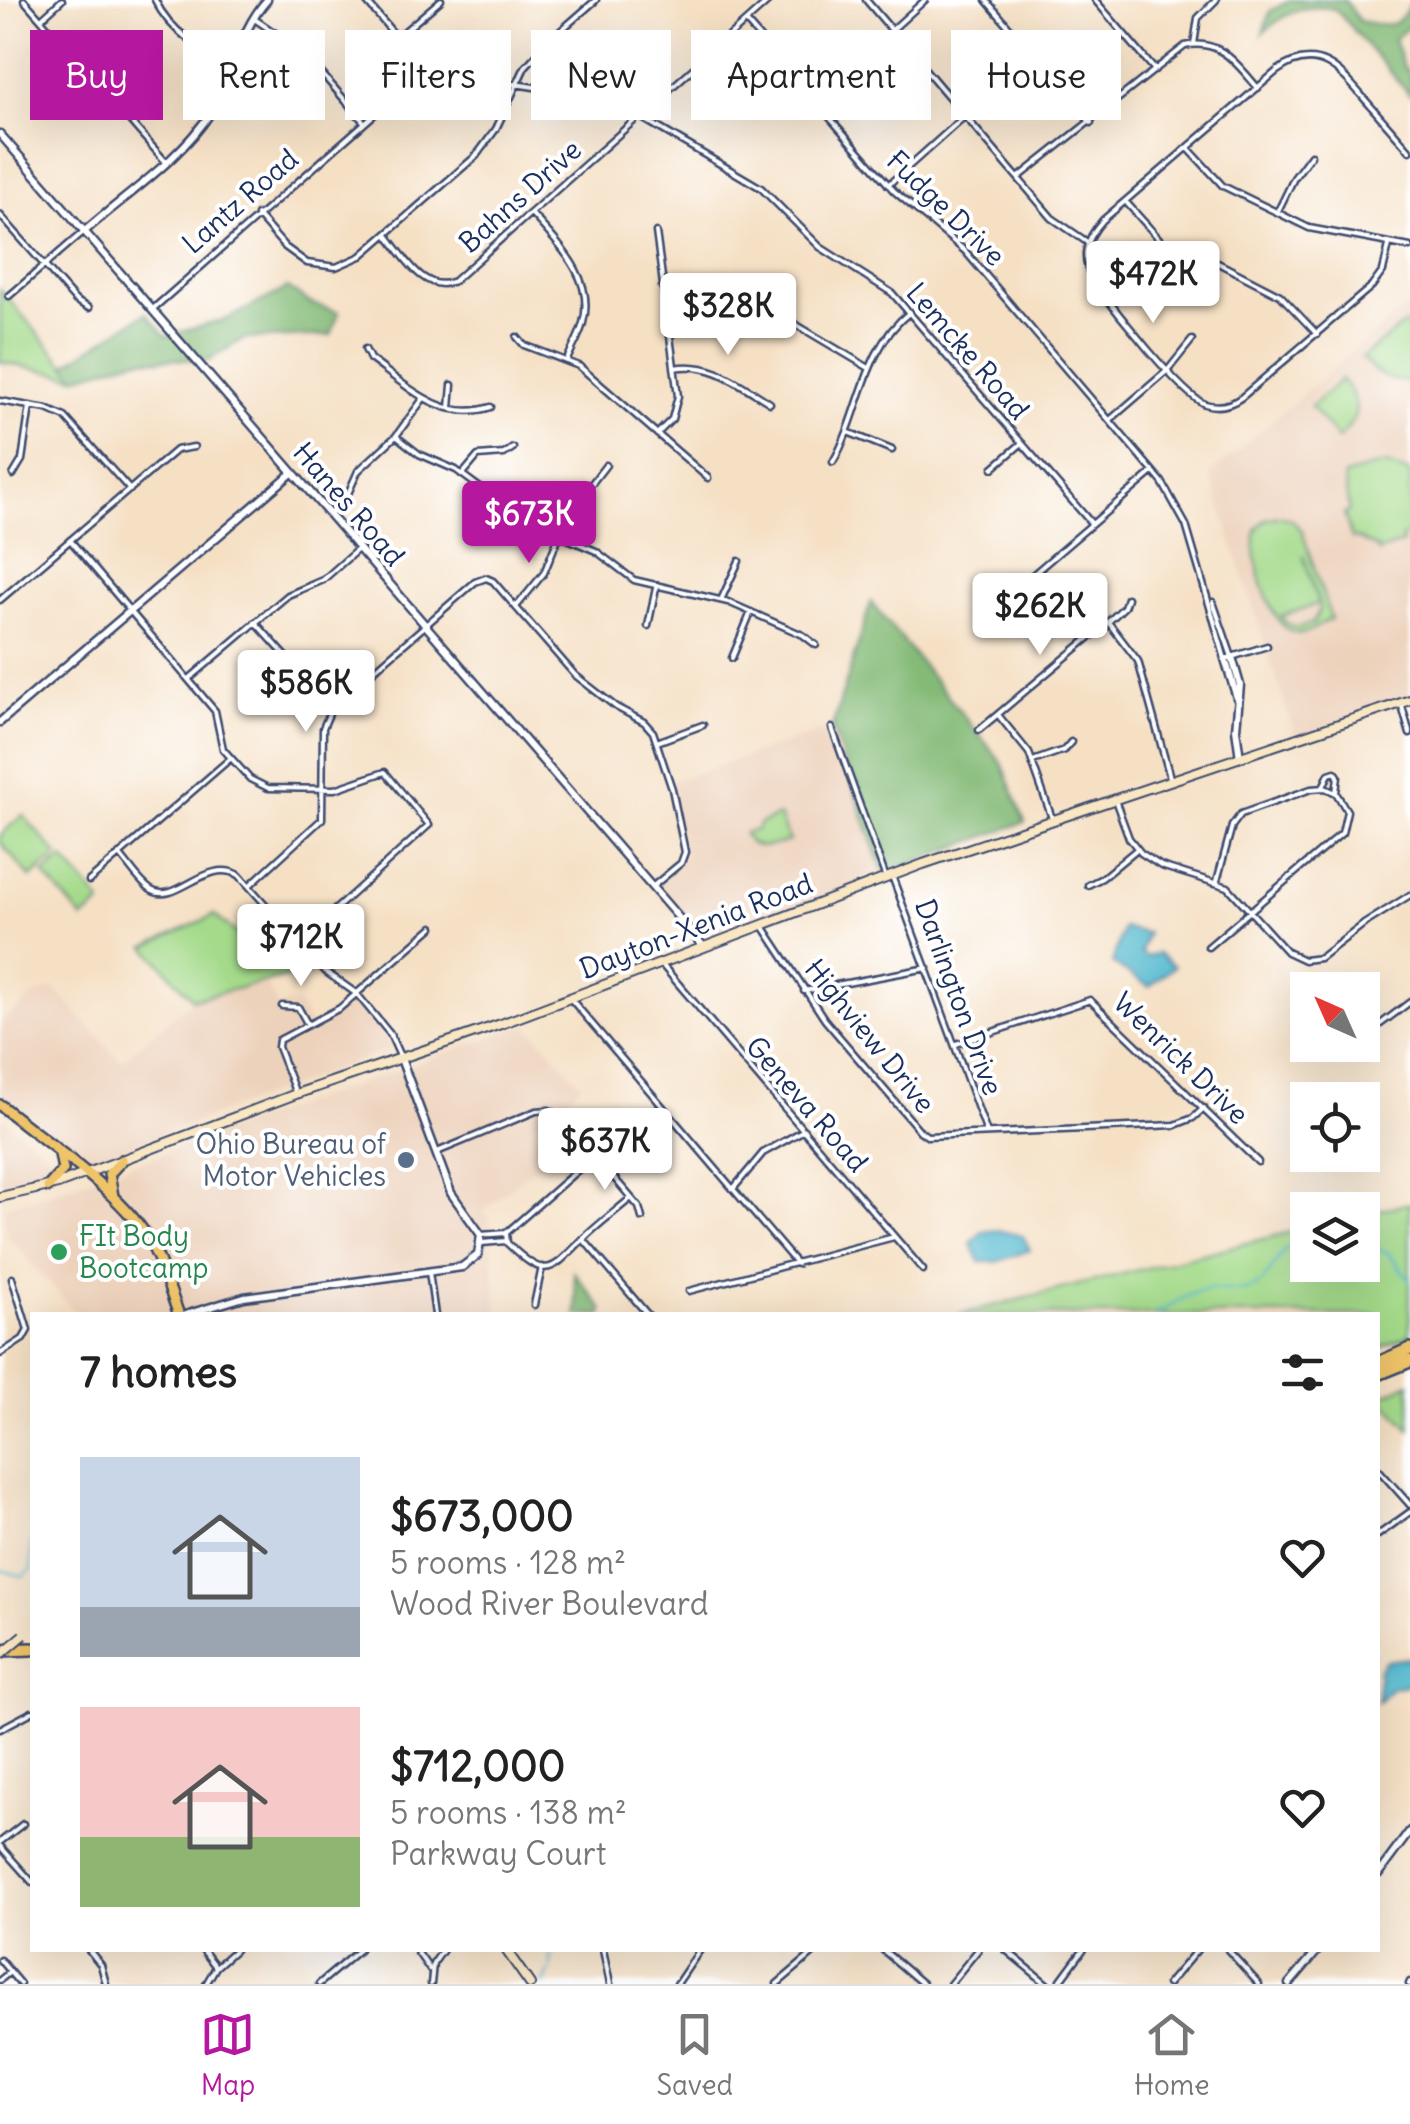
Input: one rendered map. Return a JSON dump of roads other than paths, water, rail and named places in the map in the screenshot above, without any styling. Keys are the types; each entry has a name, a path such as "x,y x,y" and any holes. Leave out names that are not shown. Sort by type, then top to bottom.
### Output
{"highway":[{"path":"1380,1362 1410,1349"},
{"path":"1380,1373 1410,1361"},
{"path":"0,1654 30,1652"}],"main road":[{"name":"Dayton-Xenia Road","path":"0,1197 48,1187 400,1056 570,998 889,877 1406,702"},
{"path":"0,1105 114,1199 143,1231 181,1312"},
{"path":"48,1187 63,1170 60,1154"},
{"path":"114,1199 109,1174 122,1160"},
{"path":"0,1654 30,1630"},
{"path":"507,1952 530,1984"}],"street":[{"path":"24,0 165,161"},
{"path":"41,19 62,0"},
{"path":"155,0 183,35"},
{"path":"247,30 267,0"},
{"path":"365,0 392,30"},
{"path":"406,30 441,0"},
{"path":"258,215 290,252 318,266 347,264 386,235 482,150 496,129 515,84 540,50 596,0"},
{"name":"Bahns Drive","path":"671,88 770,0"},
{"path":"866,0 892,30 925,0"},
{"path":"986,0 1091,123"},
{"path":"1095,0 1154,69"},
{"path":"1194,44 1196,23 1216,0"},
{"path":"253,18 304,52 364,122"},
{"name":"Fudge Drive","path":"746,22 888,184 965,251 1154,472 1182,513 1240,685 1236,731 1240,758"},
{"path":"1018,178 1091,123 1176,50 1194,44 1210,45 1225,52 1258,88"},
{"path":"1389,245 1377,281 1242,397 1225,405 1208,405 1196,399 1094,282 1086,263 1087,242 1103,220 1291,62 1315,59 1332,64 1410,151"},
{"path":"931,76 951,100"},
{"name":"Lemcke Road","path":"511,84 531,86"},
{"path":"9,296 165,161 206,120"},
{"name":"Lantz Road","path":"153,309 366,120"},
{"name":"Bahns Drive","path":"386,235 430,283 444,286 457,279 635,120"},
{"name":"Lemcke Road","path":"649,120 760,188 820,247 876,280 910,312 1092,524"},
{"path":"888,184 960,120"},
{"path":"968,120 1060,225 1087,242"},
{"name":"Hanes Road","path":"0,134 704,948"},
{"path":"1188,148 1223,186 1277,213 1316,230 1410,248"},
{"path":"1277,213 1294,178 1311,155"},
{"path":"1125,201 1162,242 1218,263 1280,294 1317,334"},
{"path":"531,213 572,259 579,274 584,318 567,360"},
{"path":"0,215 76,301 89,308"},
{"path":"656,232 677,406 670,422 658,434"},
{"path":"662,288 703,284 738,290 869,368"},
{"path":"833,462 884,337 910,312"},
{"path":"517,337 524,344 567,360 590,374 708,478"},
{"path":"1109,420 1168,370 1192,340"},
{"path":"366,349 370,358 424,398 450,408 480,411 491,407"},
{"path":"674,368 696,366 715,370 770,403"},
{"path":"450,408 452,385"},
{"path":"329,515 346,496 360,467 396,436 424,398"},
{"path":"0,401 55,412 70,421 130,490"},
{"path":"13,475 22,460 30,406"},
{"path":"848,432 892,450"},
{"path":"396,436 419,454 462,474 525,521 596,552 634,580 721,600 803,635 816,645"},
{"path":"993,468 1022,443"},
{"path":"0,599 176,450 194,447"},
{"path":"462,474 476,457 504,454 513,448"},
{"path":"516,607 544,573 572,509 606,465"},
{"path":"981,614 995,607 1154,472"},
{"path":"0,722 292,473"},
{"path":"70,540 215,710 220,742 250,779 264,787 324,789 386,772 429,825 299,942"},
{"path":"188,679 288,594 323,580 358,550"},
{"path":"721,600 739,561"},
{"path":"250,886 319,825 324,813 323,728 332,707 480,579 491,579 575,674 616,707 644,722 656,742 672,789 685,852 681,863 652,888"},
{"path":"648,626 656,588"},
{"path":"980,730 1108,622 1124,607 1127,598"},
{"path":"732,658 751,612"},
{"path":"255,622 332,707"},
{"path":"1108,622 1138,661 1171,781"},
{"path":"1229,658 1267,646"},
{"path":"1406,702 1410,734"},
{"path":"999,715 1032,761 1053,821"},
{"path":"656,742 703,725"},
{"name":"Darlington Drive","path":"832,728 988,1133"},
{"path":"1032,761 1064,750 1071,742"},
{"path":"89,881 231,758"},
{"path":"1208,948 1342,833 1347,812 1336,793 1335,772 1329,774 1321,788"},
{"path":"1217,881 1237,818 1247,811 1321,788 1336,793"},
{"path":"1115,800 1137,849 1161,866 1217,881 1235,892 1287,952 1310,960 1326,955 1364,924 1410,895"},
{"path":"1088,885 1137,849"},
{"path":"119,854 147,887 158,893 169,892 218,870 233,872 326,972 357,994 390,1034 454,1200 482,1239 506,1241 542,1267 559,1264 632,1198"},
{"name":"Highview Drive","path":"762,924 825,1021 920,1131 934,1137 1175,1125 1193,1118 1204,1108"},
{"path":"296,1094 278,1043 282,1038 331,1014 433,928"},
{"name":"Geneva Road","path":"661,964 923,1270"},
{"path":"804,992 927,968"},
{"path":"570,998 797,1264"},
{"name":"Wenrick Drive","path":"956,1044 1090,1000 1258,1162"},
{"path":"1380,1024 1410,1002"},
{"path":"282,1006 298,1007 308,1025"},
{"path":"436,1152 545,1109 562,1117 640,1207 642,1218"},
{"path":"733,1189 763,1153 804,1130"},
{"path":"482,1239 506,1233 595,1155"},
{"path":"506,1233 506,1241"},
{"path":"689,1291 894,1237"},
{"path":"192,1312 244,1297 470,1264 478,1255 482,1239"},
{"path":"583,1239 645,1312"},
{"path":"534,1305 542,1267"},
{"path":"429,1272 435,1312"},
{"path":"0,1354 28,1330 12,1278"},
{"path":"1380,1470 1410,1508 1380,1533"},
{"path":"0,1728 30,1713"},
{"path":"23,1824 0,1844 30,1880"},
{"path":"1380,1871 1410,1831"},
{"path":"92,1952 101,1964 106,1984"},
{"path":"205,1952 216,1967"},
{"path":"206,1984 232,1952"},
{"path":"319,1984 358,1952"},
{"path":"417,1952 432,1974"},
{"path":"431,1984 434,1961 441,1952"},
{"path":"602,1952 610,1984"},
{"path":"677,1984 699,1952"},
{"path":"777,1984 815,1952"},
{"path":"885,1952 923,1984"},
{"path":"950,1984 976,1952"},
{"path":"1008,1952 1048,1984"},
{"path":"1058,1984 1082,1952"},
{"path":"1168,1984 1195,1952"},
{"path":"1230,1952 1259,1984"},
{"path":"1295,1982 1317,1952"},
{"path":"0,1960 20,1984"},
{"path":"0,1980 10,1972"}],"water":[{"path":"1123,928 1147,933 1141,953 1146,957 1158,953 1174,966 1149,987 1112,963"},
{"path":"997,1230 1023,1236 1030,1250 997,1262 980,1262 971,1243 982,1232"},
{"path":"1409,1658 1410,1684 1391,1688 1380,1700 1380,1667 1385,1661"}],"waterway":[{"path":"1160,1312 1197,1292 1241,1291 1258,1285 1290,1247"},
{"path":"1380,1250 1392,1256 1410,1280"},
{"path":"0,1570 23,1576 30,1571"},
{"path":"544,1984 551,1967 551,1952"}],"place":[{"name":"Ohio Bureau of Motor Vehicles","path":"406,1160"},
{"name":"FIt Body Bootcamp","path":"59,1252"}]}
